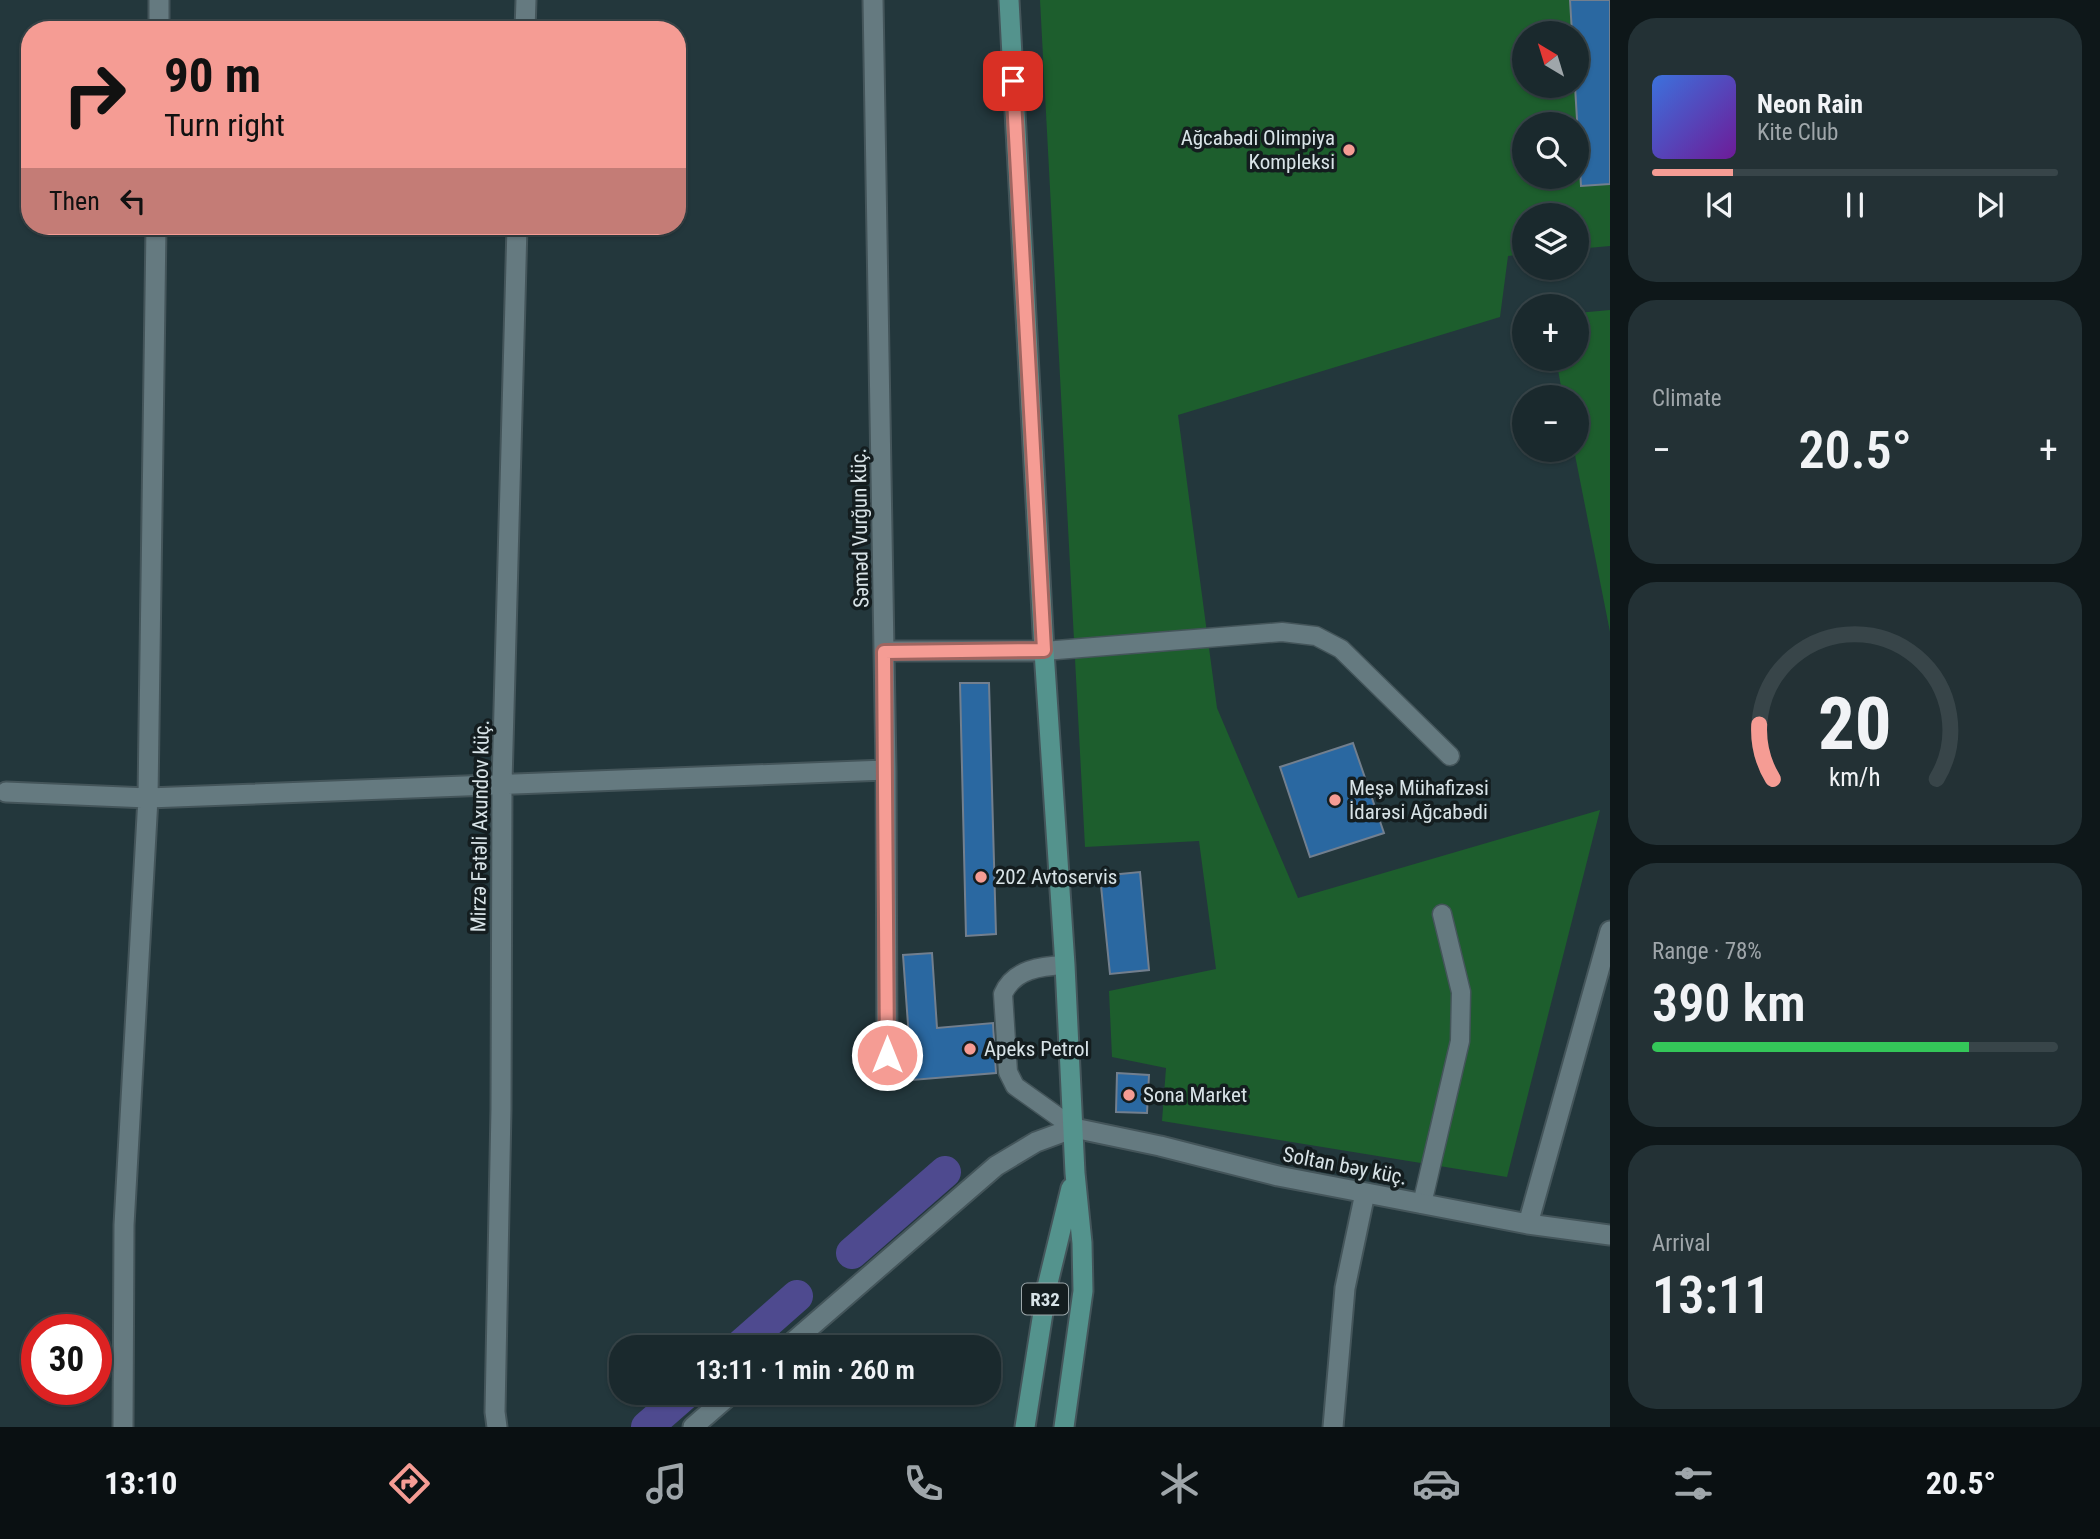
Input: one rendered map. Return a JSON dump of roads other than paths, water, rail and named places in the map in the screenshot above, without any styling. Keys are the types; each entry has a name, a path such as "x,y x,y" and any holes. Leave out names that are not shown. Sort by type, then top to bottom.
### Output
{"main road":[{"name":"R32","path":"1009,0 1044,650 1065,965 1075,1173 1082,1243 1083,1291 1064,1427"},
{"name":"R32","path":"1025,1427 1047,1287 1075,1173"}],"street":[{"path":"159,0 159,21"},
{"path":"525,21 526,0"},
{"name":"Səməd Vurğun küç.","path":"873,0 886,770 887,1055"},
{"path":"123,1427 124,1225 148,798 156,235"},
{"name":"Mirzə Fətəli Axundov küç.","path":"497,1427 495,1412 501,1108 502,783 517,235"},
{"path":"884,652 1044,650"},
{"path":"6,792 148,798 886,770"},
{"path":"1528,1224 1610,931"},
{"path":"801,1335 996,1166 1036,1142 1074,1128"},
{"name":"Soltan bəy küç.","path":"1074,1128 1160,1146 1278,1176 1528,1224 1610,1235"},
{"path":"1333,1427 1345,1288 1365,1193"},
{"path":"693,1427 718,1405"}],"lane":[{"path":"1044,650 1282,632 1316,636 1340,649 1450,756"},
{"path":"1422,1204 1460,1041 1461,992 1443,914"},
{"path":"1065,965 1028,970 1007,984 1003,993 1003,1007 1008,1072 1015,1086 1074,1128"}],"waterway":[{"path":"852,1253 945,1172"},
{"path":"753,1335 797,1296"},
{"path":"647,1427 672,1405"}],"place":[{"name":"Ağcabədi Olimpiya Kompleksi","path":"1349,150"},
{"name":"Meşə Mühafizəsi İdarəsi Ağcabədi","path":"1335,800"},
{"name":"202 Avtoservis","path":"981,877"},
{"name":"Apeks Petrol","path":"970,1049"},
{"name":"Sona Market","path":"1129,1095"}]}
